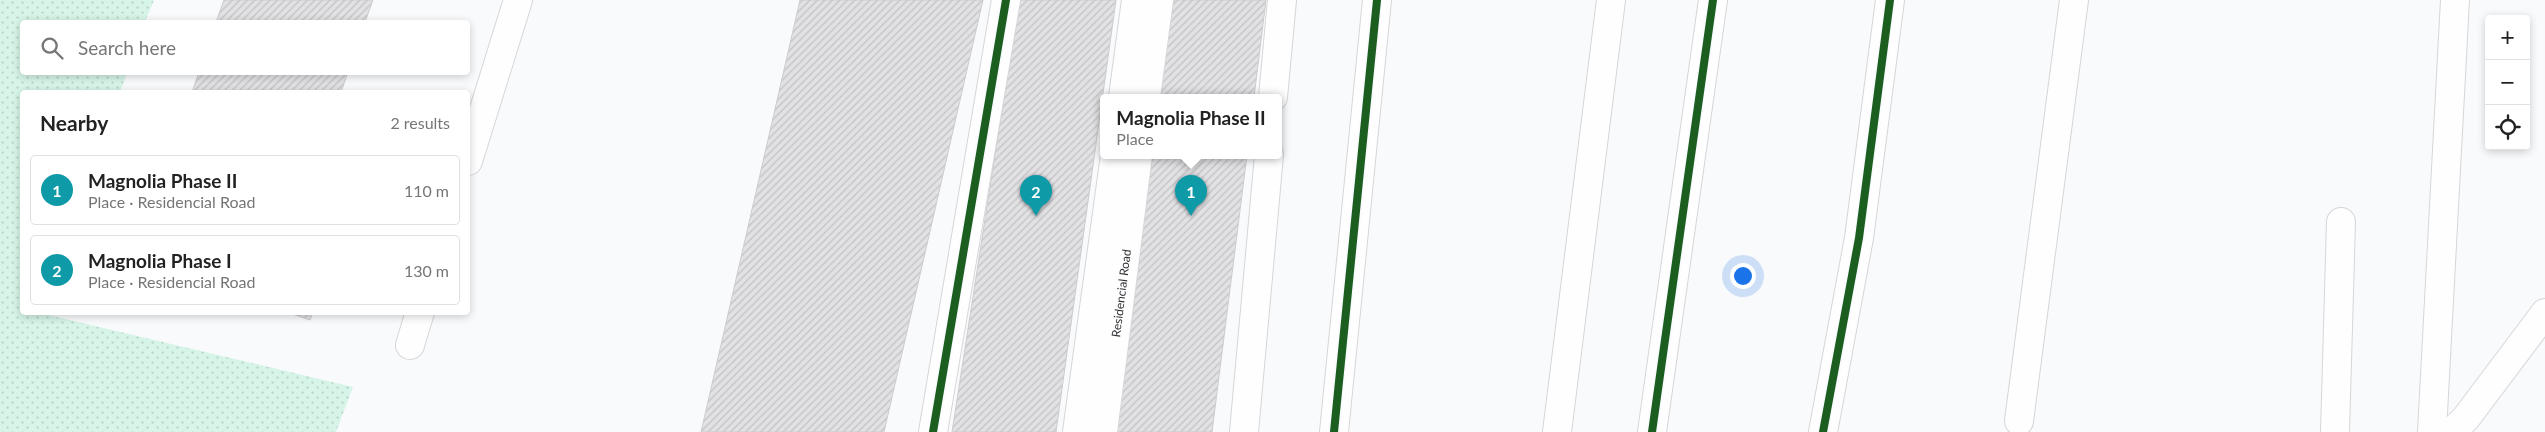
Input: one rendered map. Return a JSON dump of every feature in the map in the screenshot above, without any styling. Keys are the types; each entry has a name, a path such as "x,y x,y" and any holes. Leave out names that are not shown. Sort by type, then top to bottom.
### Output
{"street":[{"path":"470,155 518,0"},
{"path":"934,432 1006,0"},
{"path":"1123,94 1136,0"},
{"path":"1146,94 1159,0"},
{"path":"1273,94 1282,0"},
{"path":"1334,432 1377,0"},
{"path":"1557,432 1611,0"},
{"path":"1652,432 1712,0"},
{"path":"1823,432 1859,238 1890,0"},
{"path":"2019,421 2074,0"},
{"path":"2432,432 2455,0"},
{"path":"1077,432 1114,159"},
{"name":"Residencial Road","path":"1102,432 1137,159"},
{"path":"1244,432 1268,159"},
{"path":"2335,432 2341,222"},
{"path":"2452,432 2466,418 2545,313"},
{"path":"410,345 419,315"}],"green space":[{"path":"0,0 154,0 146,20 20,20 20,75 126,75 121,90 20,90 20,315 48,315 353,387 336,432 0,432"}],"building":[{"path":"224,0 373,0 366,20 217,20"},
{"path":"800,0 983,0 884,432 701,432"},
{"path":"1019,0 1116,0 1103,94 1100,94 1100,115 1056,432 952,432"},
{"path":"1171,0 1266,0 1254,94 1158,94"},
{"path":"198,75 347,75 342,90 193,90"},
{"path":"1150,159 1246,159 1212,432 1113,432"},
{"path":"296,315 312,315 310,320"}],"cycle path":[{"path":"933,432 1006,0"},
{"path":"1334,432 1377,0"},
{"path":"1652,432 1713,0"},
{"path":"1823,432 1859,238 1890,0"}],"place":[{"name":"Magnolia Phase I","path":"1036,216"},
{"name":"Magnolia Phase II","path":"1191,216"}]}
